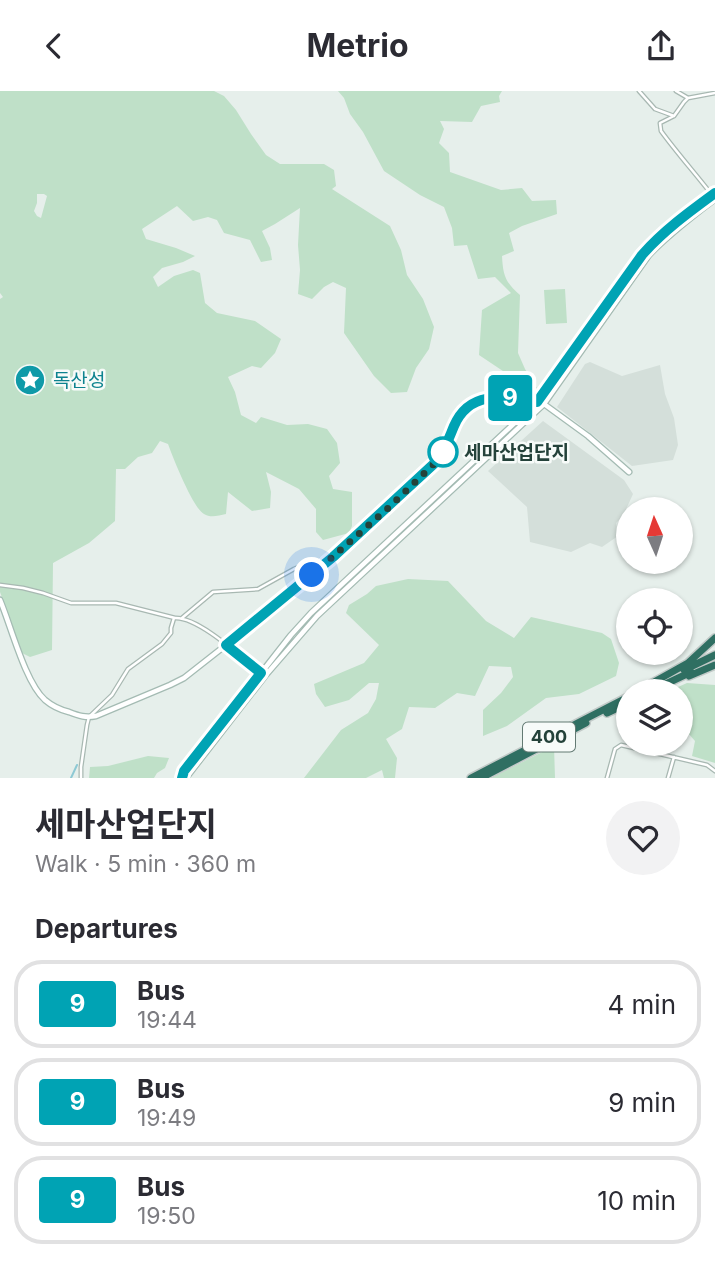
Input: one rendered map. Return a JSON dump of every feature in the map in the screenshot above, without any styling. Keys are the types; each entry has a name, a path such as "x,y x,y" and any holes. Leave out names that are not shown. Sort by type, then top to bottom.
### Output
{"highway":[{"path":"660,679 688,663 715,638"},
{"path":"668,679 715,660"},
{"path":"676,679 715,660"},
{"path":"679,679 715,660"},
{"name":"400","path":"471,778 616,706"},
{"name":"400","path":"481,778 616,707"}],"street":[{"path":"639,91 654,109 674,117"},
{"path":"676,91 688,98"},
{"path":"714,196 680,158 661,131 660,123 674,117 688,98 715,93"},
{"path":"263,675 291,635 311,613 537,402 654,241 714,196"},
{"path":"184,778 184,771 263,675 317,616 544,404 649,255 714,196"},
{"path":"0,600 37,691 61,710 89,717 96,716 184,678 226,645 333,557 437,461 458,417 482,399 494,397 544,404 588,436 629,472"},
{"path":"181,618 213,593 258,589 301,566 333,557"},
{"path":"0,585 33,590 71,603 116,603 181,618 202,628 263,675"},
{"path":"81,778 89,717 112,695 128,669 167,639 174,618"},
{"path":"607,778 615,749 621,745 707,765 715,771"},
{"path":"668,778 674,757"}],"shaded area":[{"path":"590,362 622,376 660,365 678,445 673,460 632,466 557,407 585,364"},
{"path":"543,421 624,480 633,494 632,497 616,497 616,537 602,547 590,543 571,552 530,542 527,507 488,471"}],"green space":[{"path":"0,91 214,91 224,96 236,110 266,155 280,164 324,164 334,170 336,186 332,189 390,226 401,250 407,275 423,299 434,327 429,349 416,368 407,392 391,393 374,376 344,333 346,288 333,282 312,299 298,294 300,208 262,231 272,260 261,262 250,240 224,233 217,220 208,217 193,221 177,206 142,229 146,239 195,256 162,268 153,277 158,287 174,276 193,270 200,273 205,303 217,313 255,321 281,339 275,353 261,368 252,366 228,377 241,415 256,423 261,417 287,425 308,424 327,429 337,443 340,463 329,476 333,489 352,492 352,526 349,533 323,540 316,532 316,509 299,489 266,472 271,492 270,508 252,511 228,492 226,514 206,515 189,493 168,444 160,441 152,453 138,457 125,469 116,469 115,521 89,543 53,563 52,650 30,657 22,653 0,592 0,299 3,297 0,293","holes":["37,194 47,196 41,218 34,211"]},
{"path":"338,91 502,91 500,102 481,106 472,122 440,121 444,129 439,143 449,153 450,172 501,190 522,188 532,201 556,200 557,214 509,233 514,251 502,256 506,278 520,295 518,353 537,388 527,389 479,355 482,310 511,293 495,277 478,279 467,245 454,246 452,228 444,207 384,171"},
{"path":"565,289 567,323 546,324 544,290"},
{"path":"408,579 448,581 486,621 514,638 531,617 602,633 611,639 616,654 616,665 619,665 616,676 579,694 546,698 507,726 483,736 483,710 513,677 511,667 489,666 475,696 457,693 435,708 409,707 402,729 386,739 397,758 395,778 384,778 382,770 366,778 304,778 341,730 368,713 376,699 379,683 369,683 349,700 325,707 316,694 314,684 364,663 379,645 346,613 349,605 376,586"},
{"path":"693,683 715,685 715,763 692,756 695,741"},
{"path":"554,746 555,778 491,778"},
{"path":"148,756 169,758 165,768 154,778 89,778 90,767 108,766"}],"waterway":[{"path":"71,778 77,765"}],"bus line":[{"name":"9","path":"182,778 184,771 261,673 226,645 333,557 437,461 458,417 472,404 494,397 537,402 642,255 668,229 715,193"}],"place":[{"name":"독산성","path":"30,380"},
{"name":"세마산업단지","path":"443,452"}],"route":[{"path":"312,575 387,509 443,452"}]}
